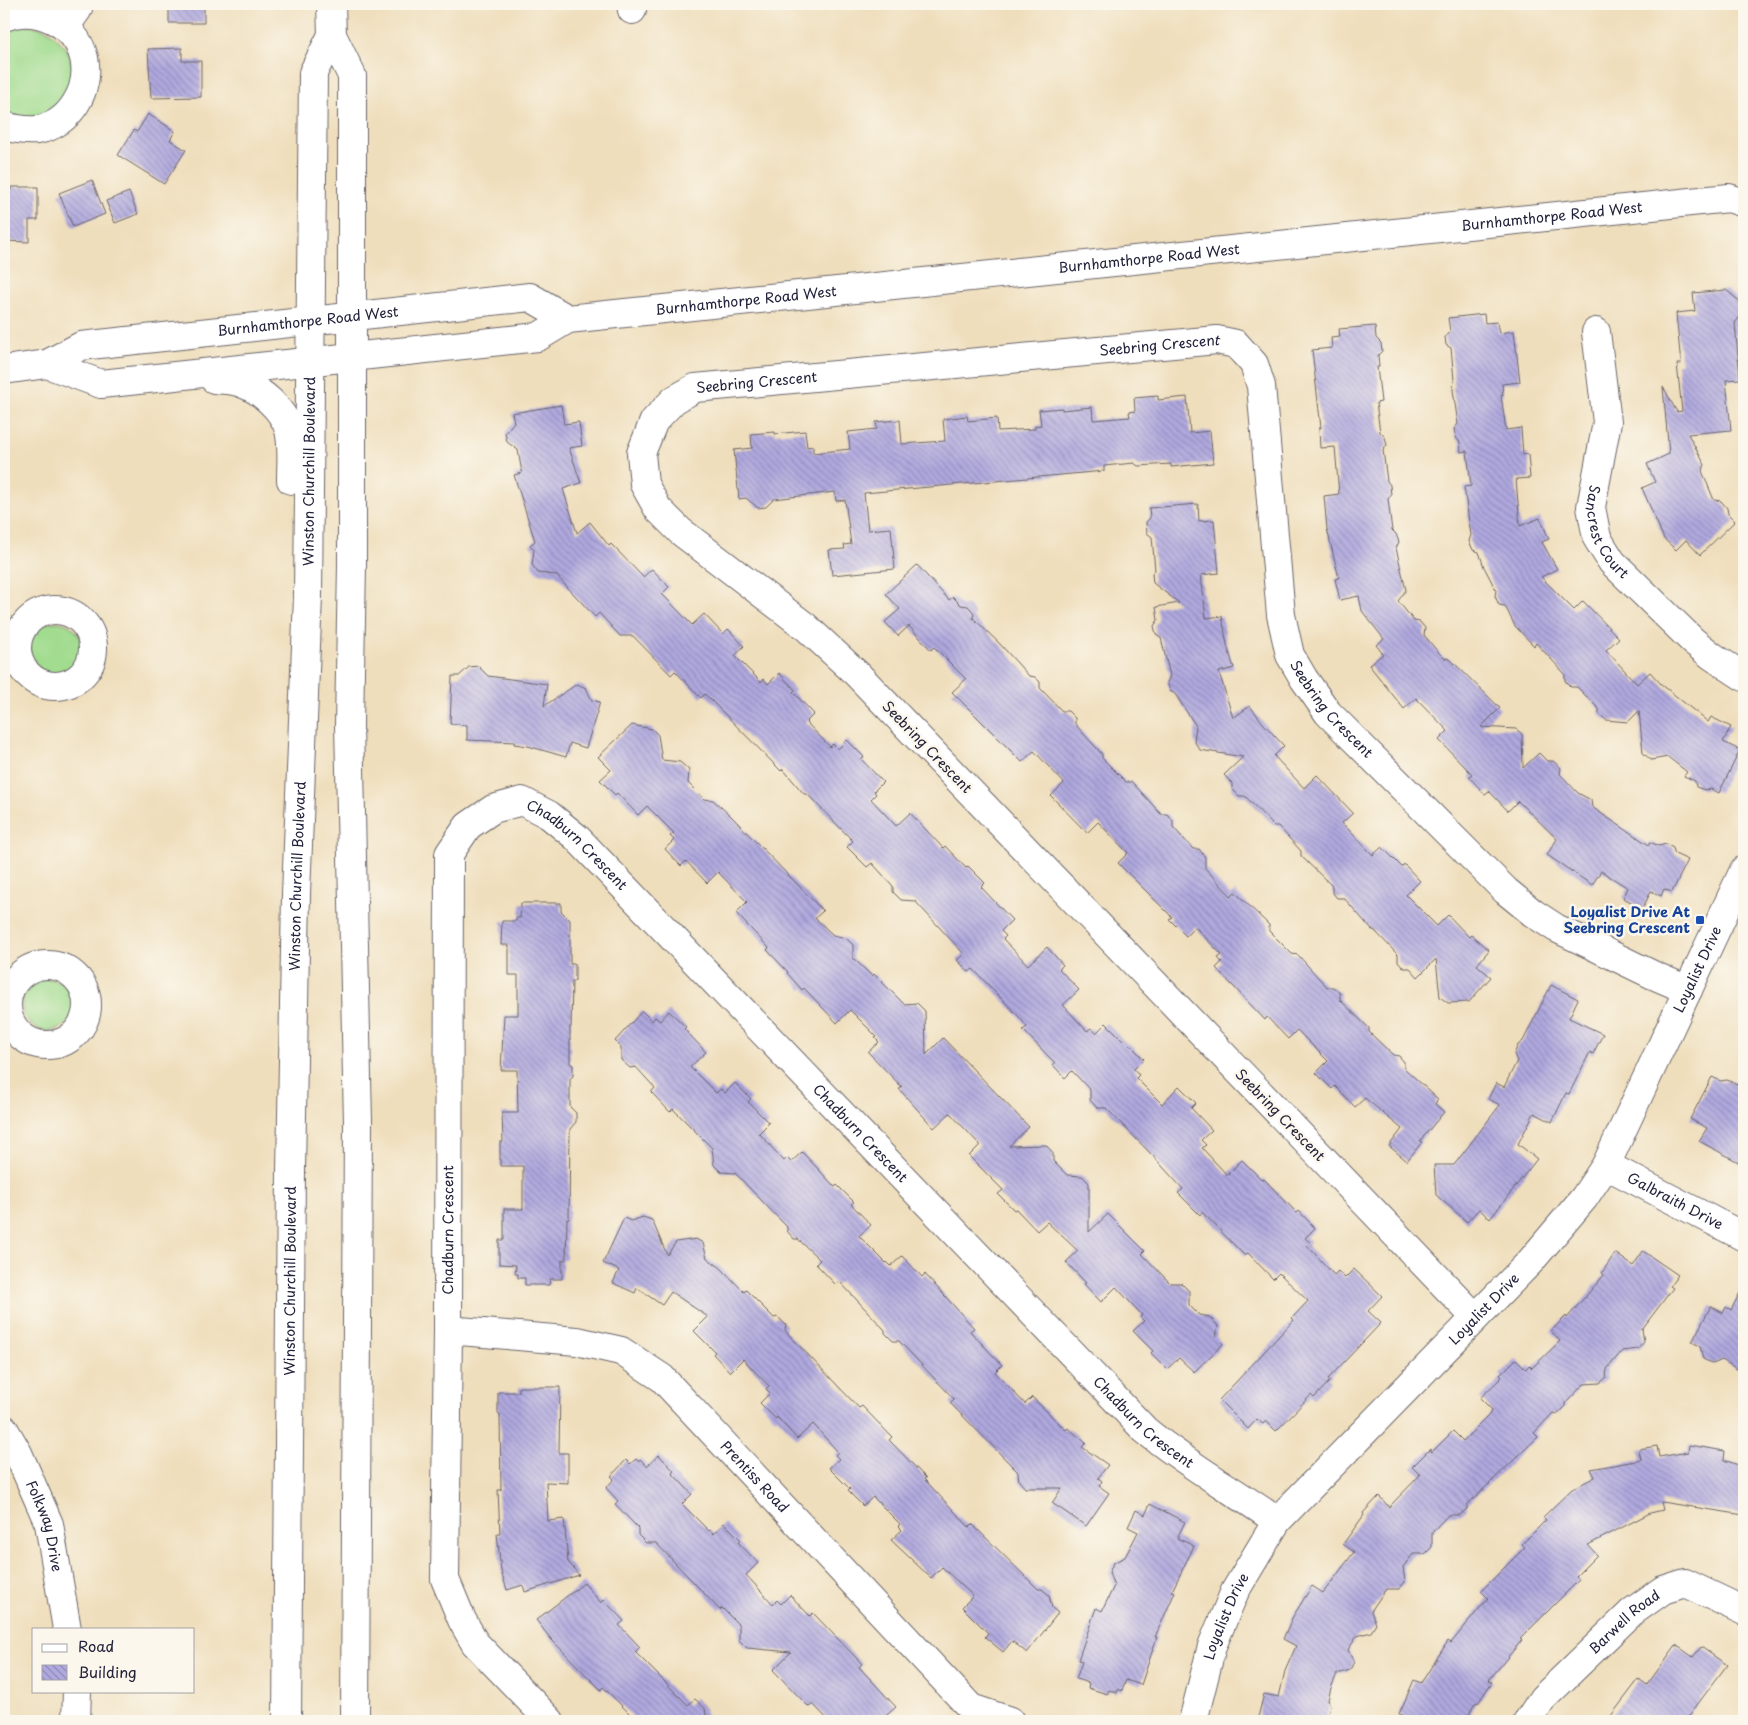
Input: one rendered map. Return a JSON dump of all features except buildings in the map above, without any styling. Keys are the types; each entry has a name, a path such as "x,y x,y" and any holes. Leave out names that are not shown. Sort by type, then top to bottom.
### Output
{"street":[{"name":"Winston Churchill Boulevard","path":"331,4 332,35 352,76 350,725 358,1122 355,1721"},
{"path":"4,17 13,13 31,12 50,17 72,15 77,41 84,58 86,77 81,95 71,110 57,122 40,130 21,131 4,126"},
{"name":"Winston Churchill Boulevard","path":"287,1721 295,904 308,596 313,73 332,35"},
{"name":"Burnhamthorpe Road West","path":"47,364 101,384 538,337 568,319 1739,197"},
{"name":"Burnhamthorpe Road West","path":"4,370 47,364 81,346 530,297 568,319"},
{"name":"Sancrest Court","path":"1596,332 1607,422 1591,507 1598,538 1612,562 1693,642 1744,677"},
{"name":"Seebring Crescent","path":"1475,1317 857,674 806,627 680,531 658,509 644,484 641,453 654,421 674,400 695,388 1217,340 1236,344 1254,364 1261,386 1281,616 1290,655 1328,713 1506,891 1533,913 1556,928 1688,990"},
{"path":"101,384 123,387 214,379 240,382 265,396 279,412 289,431 291,456 289,584 308,596"},
{"name":"Chadburn Crescent","path":"550,1721 476,1642 462,1620 445,1579 448,1330 449,854 468,826 494,809 522,801 549,815 576,837 1145,1430 1169,1450 1277,1521"},
{"name":"Loyalist Drive","path":"1194,1721 1212,1646 1231,1600 1277,1521 1530,1262 1584,1198 1606,1165 1744,870"},
{"name":"Galbraith Drive","path":"1606,1165 1744,1237"},
{"name":"Prentiss Road","path":"448,1330 577,1341 621,1351 662,1378 967,1715 1010,1721"},
{"name":"Folkway Drive","path":"4,1429 18,1453 49,1524 67,1628"},
{"name":"Barwell Road","path":"1528,1721 1543,1698 1570,1671 1632,1612 1664,1590 1686,1583 1744,1611"},
{"path":"76,1721 78,1692"}],"green space":[{"path":"24,24 41,28 51,33 68,52 72,68 72,77 66,94 54,108 35,118 24,118 4,113 4,30"},
{"path":"56,622 70,626 78,634 82,648 78,662 70,670 56,674 42,670 34,662 30,648 34,634 42,626"},
{"path":"48,979 62,983 70,991 74,1005 70,1019 62,1027 48,1031 34,1027 26,1019 22,1005 26,991 34,983"}],"place":[{"name":"Loyalist Drive At Seebring Crescent","path":"1700,920"}]}
